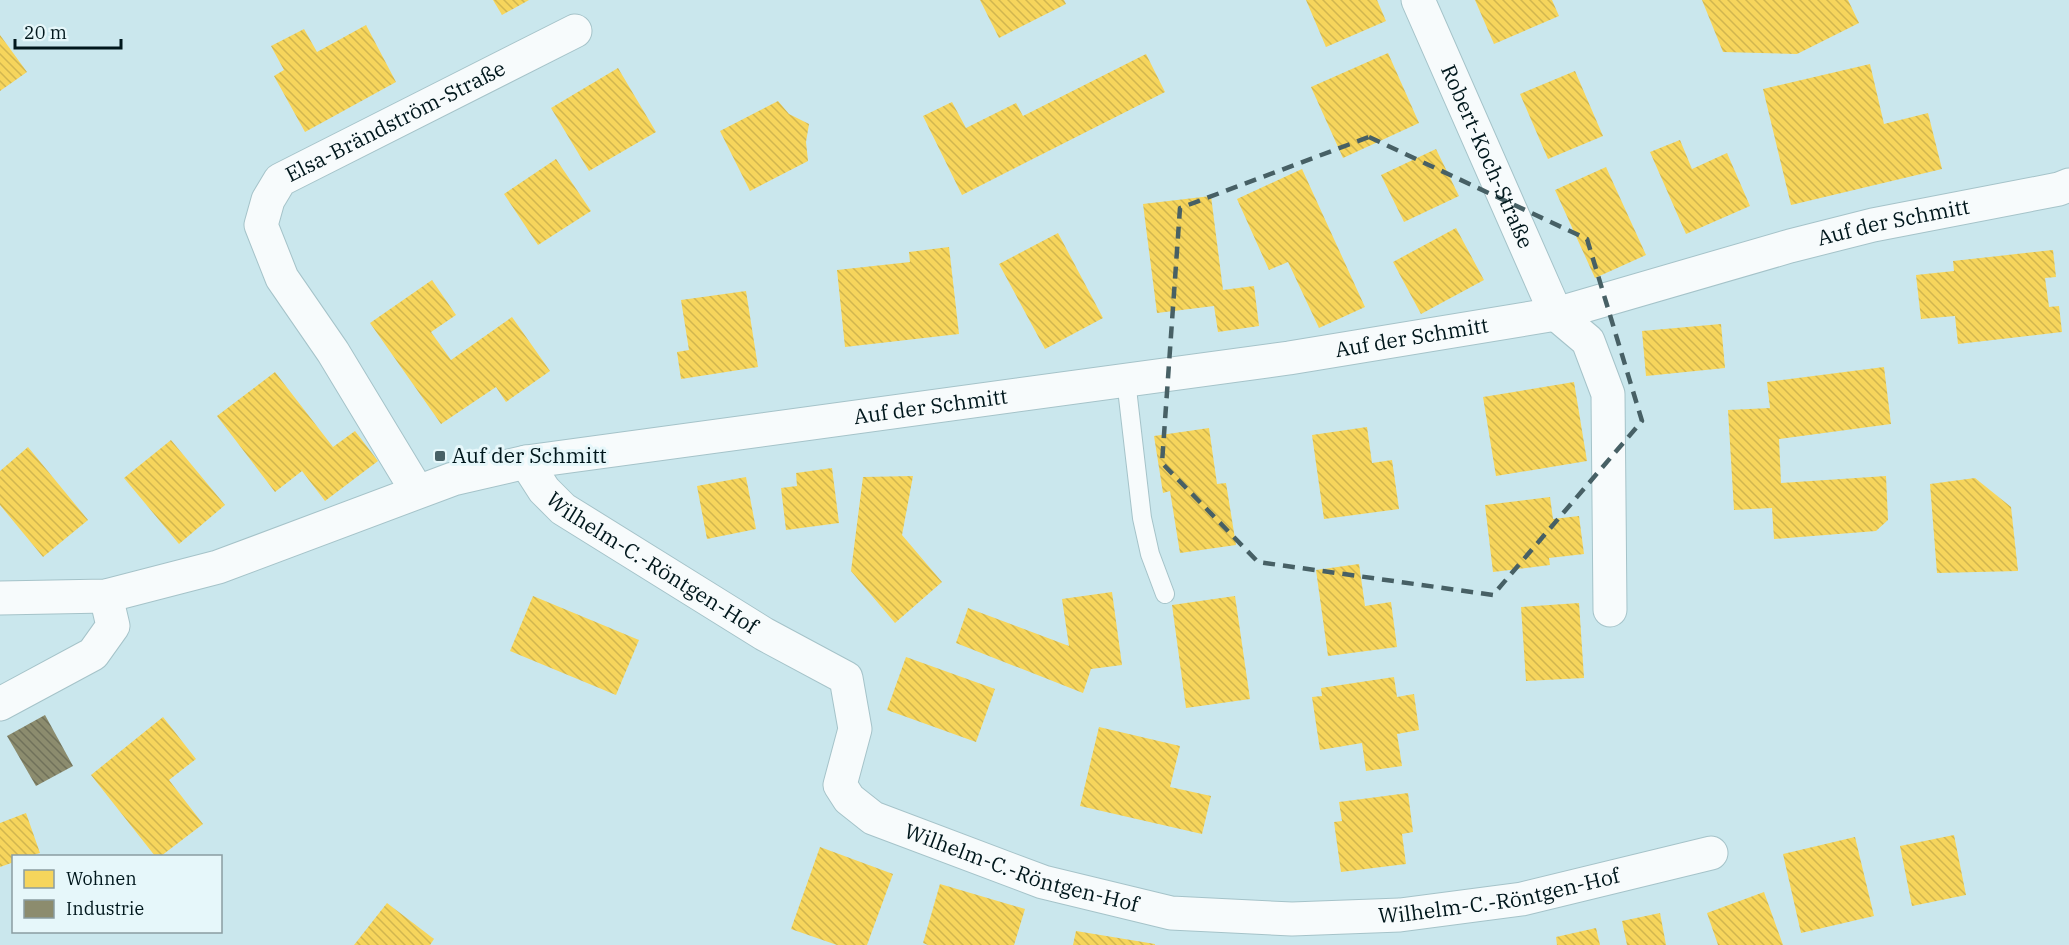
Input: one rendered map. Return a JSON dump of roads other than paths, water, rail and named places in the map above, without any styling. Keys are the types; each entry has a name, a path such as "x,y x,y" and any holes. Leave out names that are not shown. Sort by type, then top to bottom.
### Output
{"street":[{"name":"Robert-Koch-Straße","path":"1418,0 1556,314"},
{"name":"Elsa-Brändström-Straße","path":"417,491 333,352 282,278 261,225 267,200 280,180 575,31"},
{"name":"Auf der Schmitt","path":"0,598 106,596 218,567 417,491 453,479 526,462 1289,358 1556,314 1790,246 1862,228 2064,187"},
{"path":"1556,314 1588,341 1608,394 1610,610"},
{"name":"Wilhelm-C.-Röntgen-Hof","path":"526,462 544,490 563,509 764,634 846,678 855,729 840,785 849,799 873,818 1043,882 1171,913 1292,919 1400,915 1522,899 1711,853"},
{"path":"0,704 93,654 113,626 106,596"}],"lane":[{"path":"1126,380 1142,518 1150,554 1165,594"}],"place":[{"name":"Auf der Schmitt","path":"440,456"}]}
